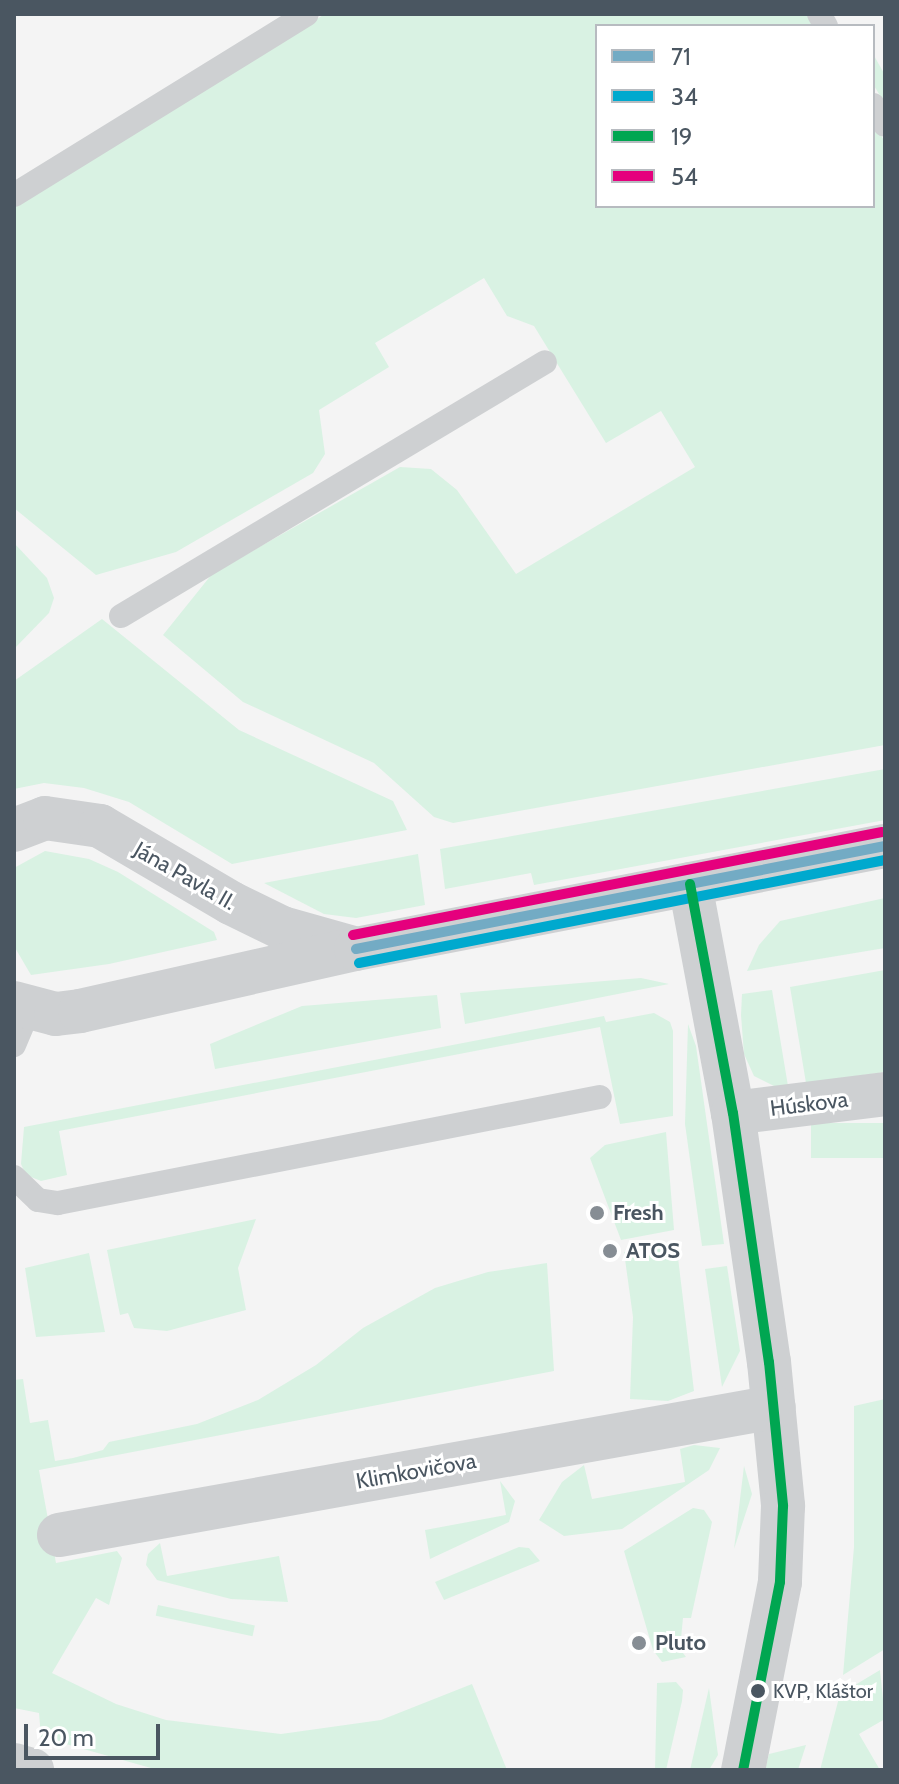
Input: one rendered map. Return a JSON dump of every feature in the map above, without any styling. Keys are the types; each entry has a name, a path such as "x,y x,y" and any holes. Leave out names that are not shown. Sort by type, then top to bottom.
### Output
{"street":[{"name":"Jána Pavla II.","path":"14,830 45,818 100,826 282,928 356,949"},
{"name":"Jána Pavla II.","path":"19,1019 80,1011 356,949 885,846"},
{"path":"690,884 733,1113 774,1407 784,1527 780,1582 743,1770"},
{"name":"Húskova","path":"733,1113 885,1094"},
{"name":"Klimkovičova","path":"59,1535 774,1407"},
{"path":"14,1765 32,1770"}],"lane":[{"path":"14,195 307,14"},
{"path":"121,616 545,362"},
{"path":"14,1177 38,1200 58,1203 600,1097"}],"green space":[{"path":"325,14 808,14 814,24 595,24 595,208 875,208 875,125 885,142 885,745 453,823 434,817 374,763 243,702 163,635 212,574 400,467 431,469 457,490 516,574 695,467 661,411 606,443 534,326 507,316 484,278 375,343 389,367 319,410 325,454 313,473 176,552 96,575 14,508 14,206"},
{"path":"875,58 885,75 885,104 875,87"},
{"path":"14,543 47,578 54,598 49,613 14,649"},
{"path":"102,619 239,730 393,801 407,830 232,864 129,802 84,788 44,783 14,789 14,681"},
{"path":"885,769 885,820 534,885 531,873 445,889 440,849"},
{"path":"45,851 89,859 118,872 214,932 217,940 109,964 31,975 14,946 14,868"},
{"path":"418,854 425,905 356,918 324,914 264,883"},
{"path":"885,898 885,948 747,971 759,945 780,921"},
{"path":"885,970 885,1072 806,1083 790,987"},
{"path":"641,978 669,984 465,1024 460,993"},
{"path":"772,990 788,1086 776,1087 754,1076 744,1054 742,994"},
{"path":"437,995 441,1028 215,1069 210,1044 302,1006"},
{"path":"654,1013 670,1022 673,1031 673,1116 620,1124 600,1027 59,1131 67,1175 41,1181 26,1175 21,1164 24,1127 604,1016 606,1022"},
{"path":"688,1024 696,1046 724,1244 702,1246 685,1124"},
{"path":"811,1123 885,1123 885,1158 811,1158"},
{"path":"666,1132 674,1230 621,1240 590,1158 605,1145"},
{"path":"256,1219 238,1268 246,1310 167,1331 134,1328 128,1313 120,1315 107,1250"},
{"path":"676,1241 694,1391 668,1401 630,1399 633,1317 624,1252"},
{"path":"89,1253 105,1332 36,1337 25,1268"},
{"path":"547,1263 554,1371 39,1470 56,1563 117,1551 122,1558 109,1605 96,1598 52,1673 116,1704 166,1720 281,1734 381,1720 472,1684 507,1770 158,1770 41,1737 39,1713 14,1708 14,1380 23,1379 30,1423 48,1420 55,1461 73,1458 103,1450 109,1442 197,1424 258,1400 316,1365 363,1328 435,1288 488,1272"},
{"path":"727,1266 740,1351 722,1387 705,1269"},
{"path":"885,1399 885,1649 843,1675 854,1547 854,1406"},
{"path":"694,1445 720,1448 709,1470 622,1529 564,1536 539,1520 562,1482 584,1465 592,1499 685,1482 680,1449"},
{"path":"744,1466 752,1494 734,1549"},
{"path":"500,1481 515,1501 509,1522 430,1559 425,1530 506,1515"},
{"path":"693,1508 704,1510 712,1522 691,1618 683,1618 680,1649 686,1657 662,1662 653,1650 624,1551"},
{"path":"160,1543 167,1576 279,1556 288,1602 231,1599 157,1580 146,1565 148,1554"},
{"path":"519,1547 529,1548 540,1561 444,1600 435,1582"},
{"path":"158,1605 255,1626 253,1636 156,1616"},
{"path":"880,1670 885,1719 859,1734 880,1770 820,1770 840,1694"},
{"path":"676,1682 683,1690 682,1701 666,1770 655,1770 657,1683"},
{"path":"709,1688 718,1755 709,1770 690,1770"},
{"path":"806,1745 798,1770 765,1770 769,1754"}],"transit line":[{"name":"54","path":"353,935 882,832"},
{"name":"71","path":"356,949 885,846"},
{"name":"34","path":"359,963 885,860"},
{"name":"19","path":"690,884 733,1113 769,1362 783,1506 780,1582 743,1770"}],"place":[{"name":"Fresh","path":"597,1213"},
{"name":"ATOS","path":"610,1251"},
{"name":"Pluto","path":"639,1643"},
{"name":"KVP, Kláštor","path":"758,1691"}]}
